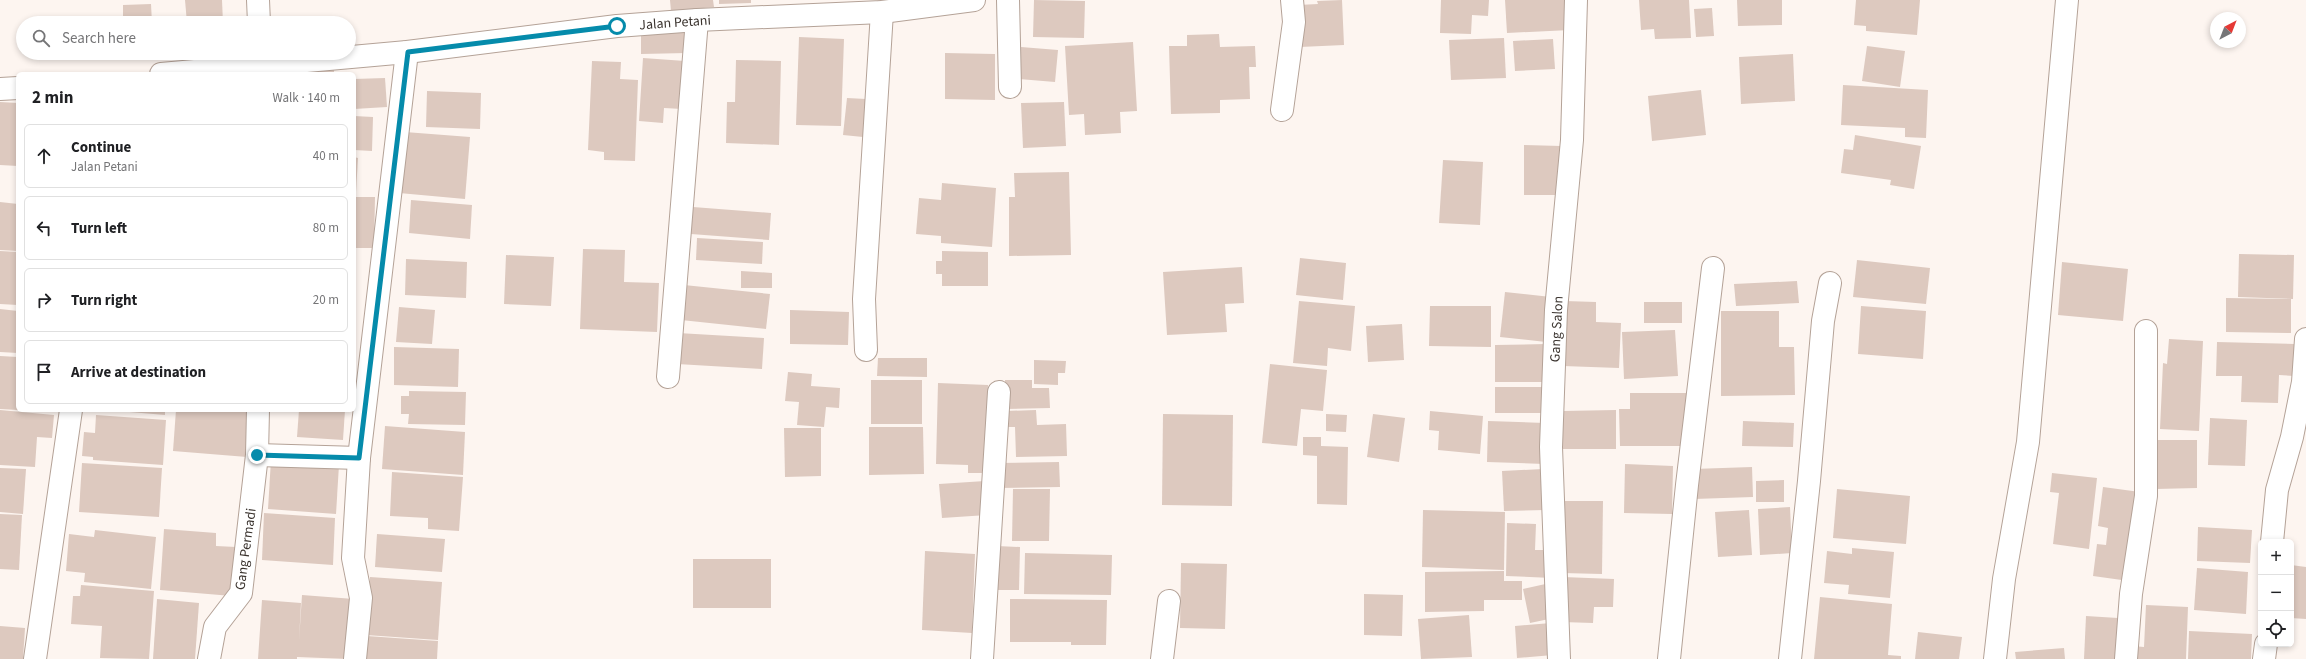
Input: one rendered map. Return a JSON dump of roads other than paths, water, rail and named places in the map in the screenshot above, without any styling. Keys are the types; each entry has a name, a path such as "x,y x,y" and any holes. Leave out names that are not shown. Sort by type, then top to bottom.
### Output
{"street":[{"path":"258,0 259,16"},
{"name":"Jalan Petani","path":"356,59 617,26 697,20 882,12 974,0"},
{"path":"1008,0 1010,87"},
{"path":"1282,110 1294,22 1292,0"},
{"name":"Gang Salon","path":"1559,659 1551,448 1556,310 1572,140 1576,0"},
{"path":"1995,659 2004,579 2028,442 2066,0"},
{"path":"866,350 864,299 882,12"},
{"path":"668,377 697,20"},
{"path":"354,659 361,598 353,558 359,458 408,52"},
{"name":"Jalan Petani","path":"174,72 255,60"},
{"name":"Jalan Petani","path":"265,60 288,69 352,60"},
{"path":"0,89 16,88"},
{"path":"1669,659 1687,485 1713,268"},
{"path":"1790,659 1809,481 1822,321 1830,283"},
{"path":"2126,659 2131,594 2146,496 2146,331"},
{"path":"2272,539 2277,490 2292,437 2303,382 2306,339"},
{"path":"982,659 998,392"},
{"path":"35,659 71,412"},
{"name":"Gang Permadi","path":"209,659 215,627 241,593 257,455 258,412"},
{"path":"257,455 359,458"},
{"path":"1162,659 1169,601"},
{"path":"2264,659 2266,647"}]}
